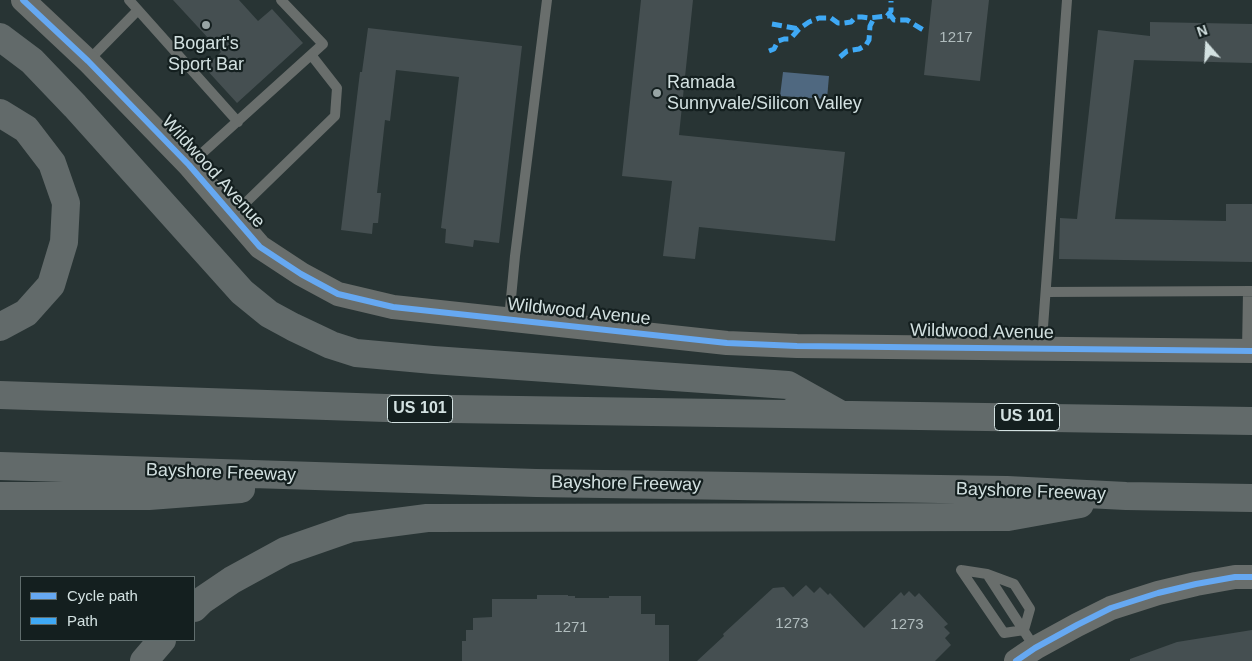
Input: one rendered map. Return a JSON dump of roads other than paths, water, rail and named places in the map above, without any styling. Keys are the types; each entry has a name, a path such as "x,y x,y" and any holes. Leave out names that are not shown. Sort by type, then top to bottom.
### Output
{"highway":[{"path":"0,37 32,61 71,102 242,292 269,314 331,345 356,352 433,360 788,385 840,414"},
{"path":"0,113 26,129 52,163 66,204 64,242 50,285 26,313 0,327"},
{"name":"US 101","path":"0,395 386,408 1252,421"},
{"name":"Bayshore Freeway","path":"0,466 536,483 1007,490 1126,496 1252,498"},
{"path":"0,496 149,496 375,478"},
{"path":"195,607 232,580 285,551 351,528 417,519 1008,517 1126,496"},
{"path":"144,661 161,641"}],"street":[{"name":"Wildwood Avenue","path":"23,0 88,61 189,165 260,247 301,274 338,294 393,306 727,343 796,346 1044,338 1250,351"},
{"path":"1025,646 1077,625 1111,608 1196,584 1235,577 1252,577"}],"lane":[{"path":"129,0 238,122"},
{"path":"189,165 324,44 281,0"},
{"path":"509,319 546,0"},
{"path":"1044,338 1067,0"},
{"path":"88,61 138,10"},
{"path":"233,215 335,116 337,88 312,56"},
{"path":"1046,292 1250,291 1250,351"},
{"path":"961,570 987,574 1014,584 1030,609 1025,646 1004,633 961,570"},
{"path":"987,574 1000,594 1025,646"},
{"path":"984,604 1000,594"}],"water":[{"path":"783,72 829,76 827,99 780,96"}],"place":[{"name":"Bogart's Sport Bar","path":"206,25"},
{"name":"Ramada Sunnyvale/Silicon Valley","path":"657,93"}]}
